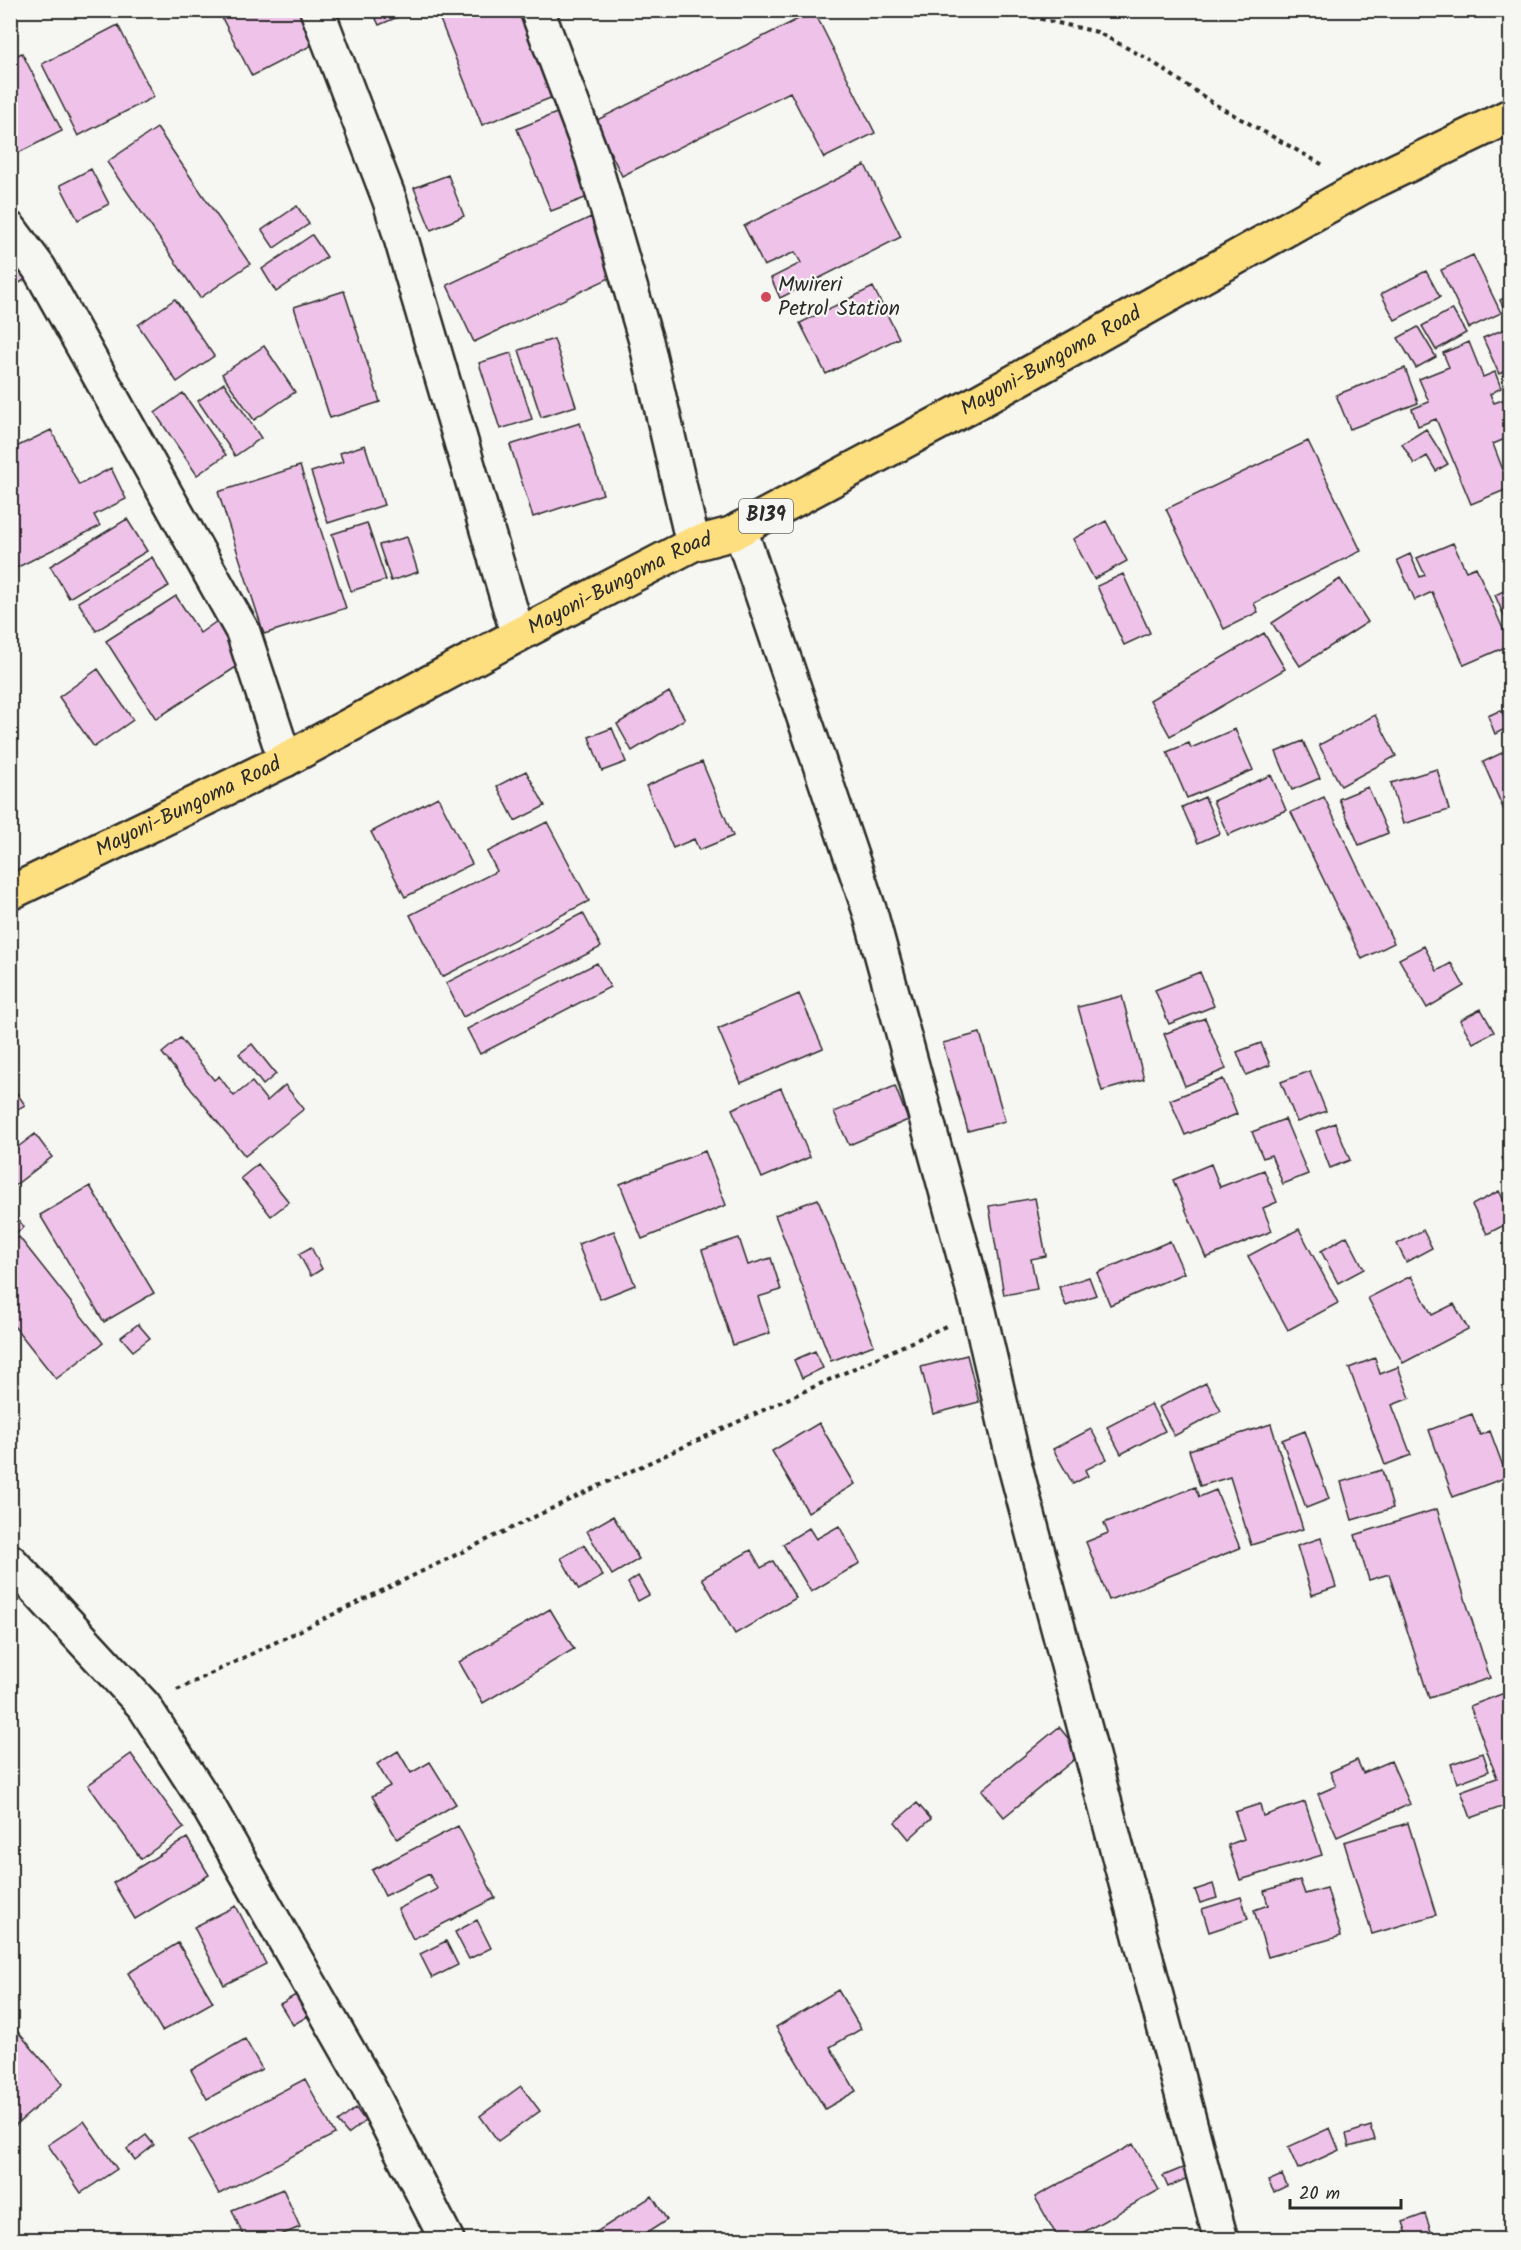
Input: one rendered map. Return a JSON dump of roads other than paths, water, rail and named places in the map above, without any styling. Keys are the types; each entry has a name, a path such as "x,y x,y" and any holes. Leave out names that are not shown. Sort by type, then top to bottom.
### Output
{"main road":[{"name":"Mayoni-Bungoma Road","path":"10,893 285,760 518,634 693,544 731,534 988,396 1362,187 1510,116"}],"street":[{"path":"317,10 390,201 518,634"},
{"path":"537,10 592,156 646,341 693,544"},
{"path":"10,229 45,278 243,632 285,760"},
{"path":"740,529 870,912 979,1311 1021,1489 1221,2240"},
{"path":"10,1561 144,1706 207,1804 368,2086 447,2240"}],"place":[{"name":"Mwireri Petrol Station","path":"766,297"}]}
